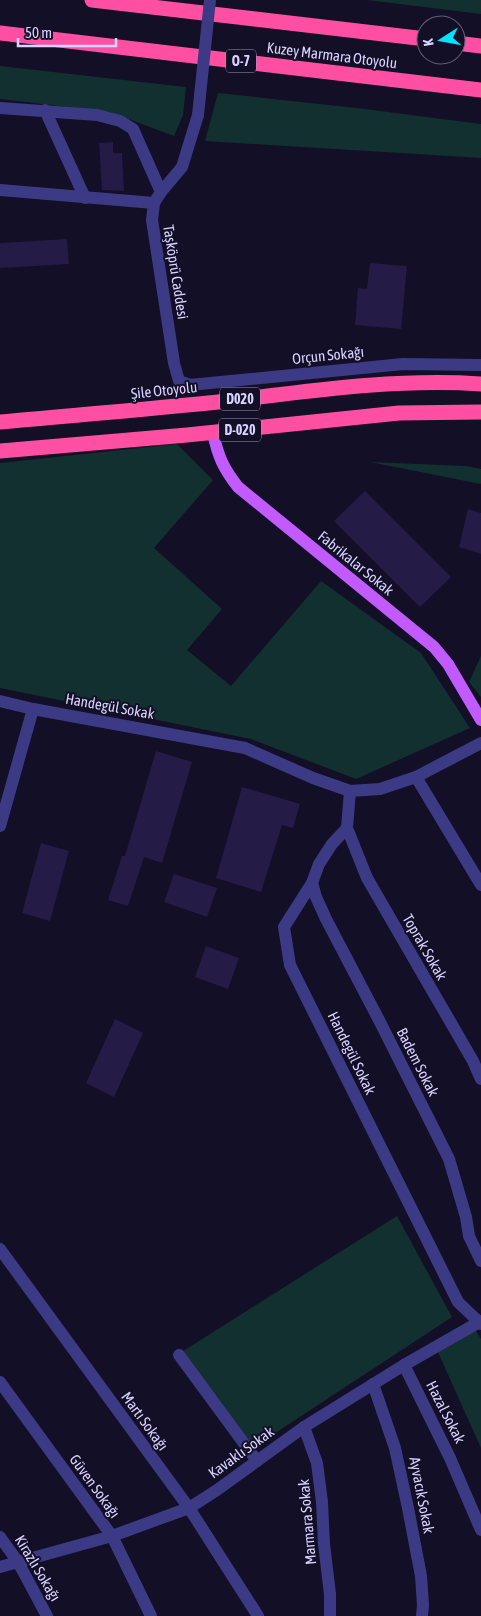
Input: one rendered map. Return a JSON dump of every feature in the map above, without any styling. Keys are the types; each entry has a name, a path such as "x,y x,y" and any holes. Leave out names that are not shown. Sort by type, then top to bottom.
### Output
{"highway":[{"name":"Kuzey Marmara Otoyolu","path":"92,0 416,38"},
{"name":"Kuzey Marmara Otoyolu","path":"0,33 481,90"},
{"path":"466,44 481,46"},
{"name":"Şile Otoyolu","path":"0,422 166,408 344,388 428,383 481,384"},
{"name":"D-020","path":"0,451 212,433 399,414 481,412"}],"main road":[{"name":"Fabrikalar Sokak","path":"212,433 217,452 226,472 238,487 434,647 448,664 480,716"}],"street":[{"name":"Taşköprü Caddesi","path":"179,381 174,363 152,220 154,203 182,167 198,115 210,0"},
{"path":"0,108 97,115 120,122 132,129 161,192"},
{"path":"45,110 85,198"},
{"path":"0,190 154,203"},
{"name":"Orçun Sokağı","path":"179,381 190,385 403,364 481,365"},
{"path":"456,364 458,383"},
{"name":"Handegül Sokak","path":"0,701 33,709 245,748 350,792 380,789 416,777 481,743"},
{"path":"0,826 33,709"},
{"path":"416,777 481,885"},
{"path":"347,828 350,792"},
{"name":"Handegül Sokak","path":"347,828 332,844 319,864 312,883 284,927 290,965 458,1302 480,1322"},
{"name":"Toprak Sokak","path":"347,828 367,878 473,1061 481,1079"},
{"name":"Badem Sokak","path":"312,883 326,920 449,1159 466,1217 468,1236 481,1261"},
{"name":"Martı Sokağı","path":"0,1249 189,1508 258,1616"},
{"name":"Kavaklı Sokak","path":"0,1567 112,1536 189,1508 304,1427 404,1365 480,1322"},
{"path":"179,1355 257,1461"},
{"name":"Hazal Sokak","path":"404,1365 450,1458 481,1530"},
{"name":"Güven Sokağı","path":"0,1382 112,1536 151,1616"},
{"name":"Ayvacık Sokak","path":"373,1384 395,1448 408,1508 421,1576 422,1616"},
{"name":"Marmara Sokak","path":"304,1427 317,1463 330,1594 330,1616"},
{"name":"Kirazlı Sokağı","path":"0,1537 18,1562 47,1616"}],"green space":[{"path":"367,0 481,0 481,14"},
{"path":"0,66 186,87 183,115 174,136 110,112 0,99"},
{"path":"218,93 481,124 481,158 205,141"},
{"path":"177,444 213,480 154,548 222,609 187,650 231,686 321,581 421,653 470,728 356,779 251,739 0,688 0,463"},
{"path":"370,462 466,466 481,469 481,484"},
{"path":"481,656 481,697 469,682"},
{"path":"397,1216 452,1317 254,1447 183,1351"},
{"path":"474,1328 481,1339 481,1448 437,1350"}],"building":[{"path":"113,142 113,153 122,153 124,191 102,190 99,143"},
{"path":"67,239 69,264 0,268 0,243"},
{"path":"370,263 407,266 401,329 355,325 358,288 367,289"},
{"path":"365,491 451,577 420,607 334,521"},
{"path":"468,509 481,513 481,554 459,547"},
{"path":"156,751 192,762 162,863 144,857 128,906 108,900 122,856 125,856"},
{"path":"242,787 300,804 293,828 282,825 261,892 216,878"},
{"path":"41,843 69,851 50,921 22,913"},
{"path":"174,874 217,888 207,917 164,902"},
{"path":"206,946 239,958 228,989 195,977"},
{"path":"115,1019 143,1033 114,1097 86,1083"}]}
